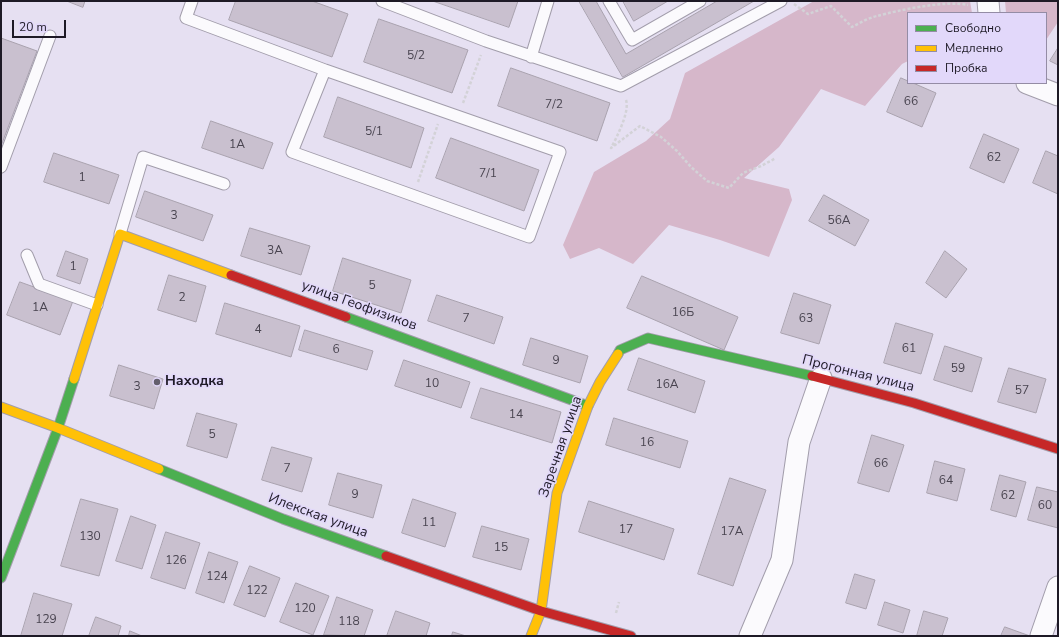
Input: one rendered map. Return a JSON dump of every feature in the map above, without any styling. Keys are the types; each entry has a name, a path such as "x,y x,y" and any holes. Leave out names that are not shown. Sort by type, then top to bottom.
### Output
{"street":[{"path":"1030,84 1058,95"},
{"path":"1,578 58,428 120,234"},
{"name":"улица Геофизиков","path":"120,234 181,255 588,406"},
{"name":"Заречная улица","path":"531,636 541,611 557,493 588,406 600,382 620,350 648,338"},
{"name":"Прогонная улица","path":"648,338 821,378 914,403 1058,449"},
{"path":"750,636 782,560 799,442 821,378"},
{"name":"Илекская улица","path":"1,407 58,428 283,519 541,611 632,636"},
{"path":"1040,636 1058,587"}],"lane":[{"path":"192,1 186,18 325,70 560,152 529,237 292,152 325,70"},
{"path":"382,1 486,41 621,86 781,1"},
{"path":"531,57 548,1"},
{"path":"609,1 632,40 700,1"},
{"path":"1,167 50,36"},
{"path":"120,234 143,157 224,184"},
{"path":"27,255 40,284 97,305"}],"path":[{"path":"789,1 808,14 832,6 852,27 876,16 938,4 965,4 988,8"},
{"path":"458,116 486,41"},
{"path":"621,86 628,104 619,132 611,148 640,126 661,138 677,151 691,167 707,181 729,188 743,173 776,158"},
{"path":"414,195 443,110"}],"shaded area":[{"path":"814,1 970,1 972,12 907,12 907,62 902,64 865,106 821,89 779,147 744,178 789,189 792,200 769,257 720,240 669,225 633,264 599,248 570,259 563,245 594,172 646,141 670,119 685,73"},
{"path":"1005,1 1058,1 1058,22 1047,38 1047,12 1006,12"}],"building":[{"path":"67,1 85,1 83,7"},
{"path":"236,1 312,1 348,14 332,57 229,20"},
{"path":"433,1 518,1 509,27"},
{"path":"579,1 596,1 626,54 717,1 754,1 623,77"},
{"path":"623,1 668,1 634,21"},
{"path":"379,19 468,50 452,93 364,62"},
{"path":"1,38 37,51 1,146"},
{"path":"1058,48 1058,65 1050,61"},
{"path":"511,68 610,103 597,141 498,106"},
{"path":"901,78 907,81 907,84 915,84 936,93 922,127 887,112"},
{"path":"338,97 424,128 411,168 324,137"},
{"path":"211,121 273,143 263,169 202,148"},
{"path":"984,134 1019,149 1004,183 970,168"},
{"path":"451,138 539,170 524,211 436,178"},
{"path":"1046,151 1058,156 1058,194 1033,183"},
{"path":"54,153 119,175 109,204 44,182"},
{"path":"145,191 213,215 203,241 136,217"},
{"path":"824,195 869,220 855,246 809,221"},
{"path":"250,228 310,246 301,275 241,256"},
{"path":"66,251 88,259 80,284 57,276"},
{"path":"945,251 967,269 946,298 926,283"},
{"path":"343,258 411,280 401,313 333,291"},
{"path":"169,275 206,286 196,322 158,310"},
{"path":"642,276 738,317 724,350 627,308"},
{"path":"20,282 73,301 60,335 7,315"},
{"path":"794,293 831,305 819,344 781,333"},
{"path":"437,295 503,317 494,344 428,321"},
{"path":"225,303 300,326 291,357 216,334"},
{"path":"896,323 933,334 921,374 884,363"},
{"path":"305,330 373,351 367,370 299,350"},
{"path":"531,338 588,356 580,383 523,365"},
{"path":"945,346 982,358 972,392 934,380"},
{"path":"639,358 705,381 695,413 628,390"},
{"path":"404,360 470,382 461,408 395,386"},
{"path":"119,365 163,379 154,409 110,396"},
{"path":"1009,368 1046,379 1036,413 998,402"},
{"path":"481,388 561,412 552,443 471,418"},
{"path":"197,413 237,424 227,458 187,446"},
{"path":"614,418 688,441 680,468 606,445"},
{"path":"872,435 904,445 889,492 858,483"},
{"path":"272,447 312,458 302,492 262,480"},
{"path":"935,461 965,469 957,501 927,493"},
{"path":"338,473 382,485 373,518 329,505"},
{"path":"1000,475 1026,482 1016,517 991,510"},
{"path":"730,478 766,490 733,586 698,574"},
{"path":"1037,487 1058,492 1058,528 1028,520"},
{"path":"81,499 118,509 99,576 61,566"},
{"path":"413,499 456,513 445,547 402,533"},
{"path":"589,501 674,529 664,560 579,532"},
{"path":"131,516 156,525 142,569 116,561"},
{"path":"482,526 529,539 521,570 473,557"},
{"path":"166,532 200,543 185,589 151,578"},
{"path":"209,552 238,562 224,603 196,593"},
{"path":"250,566 280,578 265,617 234,605"},
{"path":"855,574 875,580 866,609 846,603"},
{"path":"296,583 329,596 313,635 280,622"},
{"path":"34,593 72,604 62,636 21,636"},
{"path":"337,597 373,610 364,636 324,635"},
{"path":"885,602 910,610 903,633 878,625"},
{"path":"396,611 430,623 426,636 387,636"},
{"path":"924,611 948,618 942,636 917,636"},
{"path":"96,617 121,626 118,636 89,636"},
{"path":"1005,627 1030,636 1001,636"},
{"path":"130,631 142,636 129,636"},
{"path":"453,632 466,636 452,636"}],"traffic: fast":[{"path":"346,317 588,406"},
{"path":"618,354 620,350 648,338 812,376"},
{"path":"1,578 58,428 74,379"},
{"path":"159,469 283,519 386,556"}],"traffic: slow":[{"path":"74,379 120,234 231,275"},
{"path":"531,636 541,611 557,493 588,406 600,382 618,354"},
{"path":"1,407 58,428 159,469"}],"traffic: jam":[{"path":"231,275 346,317"},
{"path":"812,376 914,403 1058,449"},
{"path":"386,556 541,611 631,636"}],"place":[{"name":"Находка","path":"157,382"}]}
